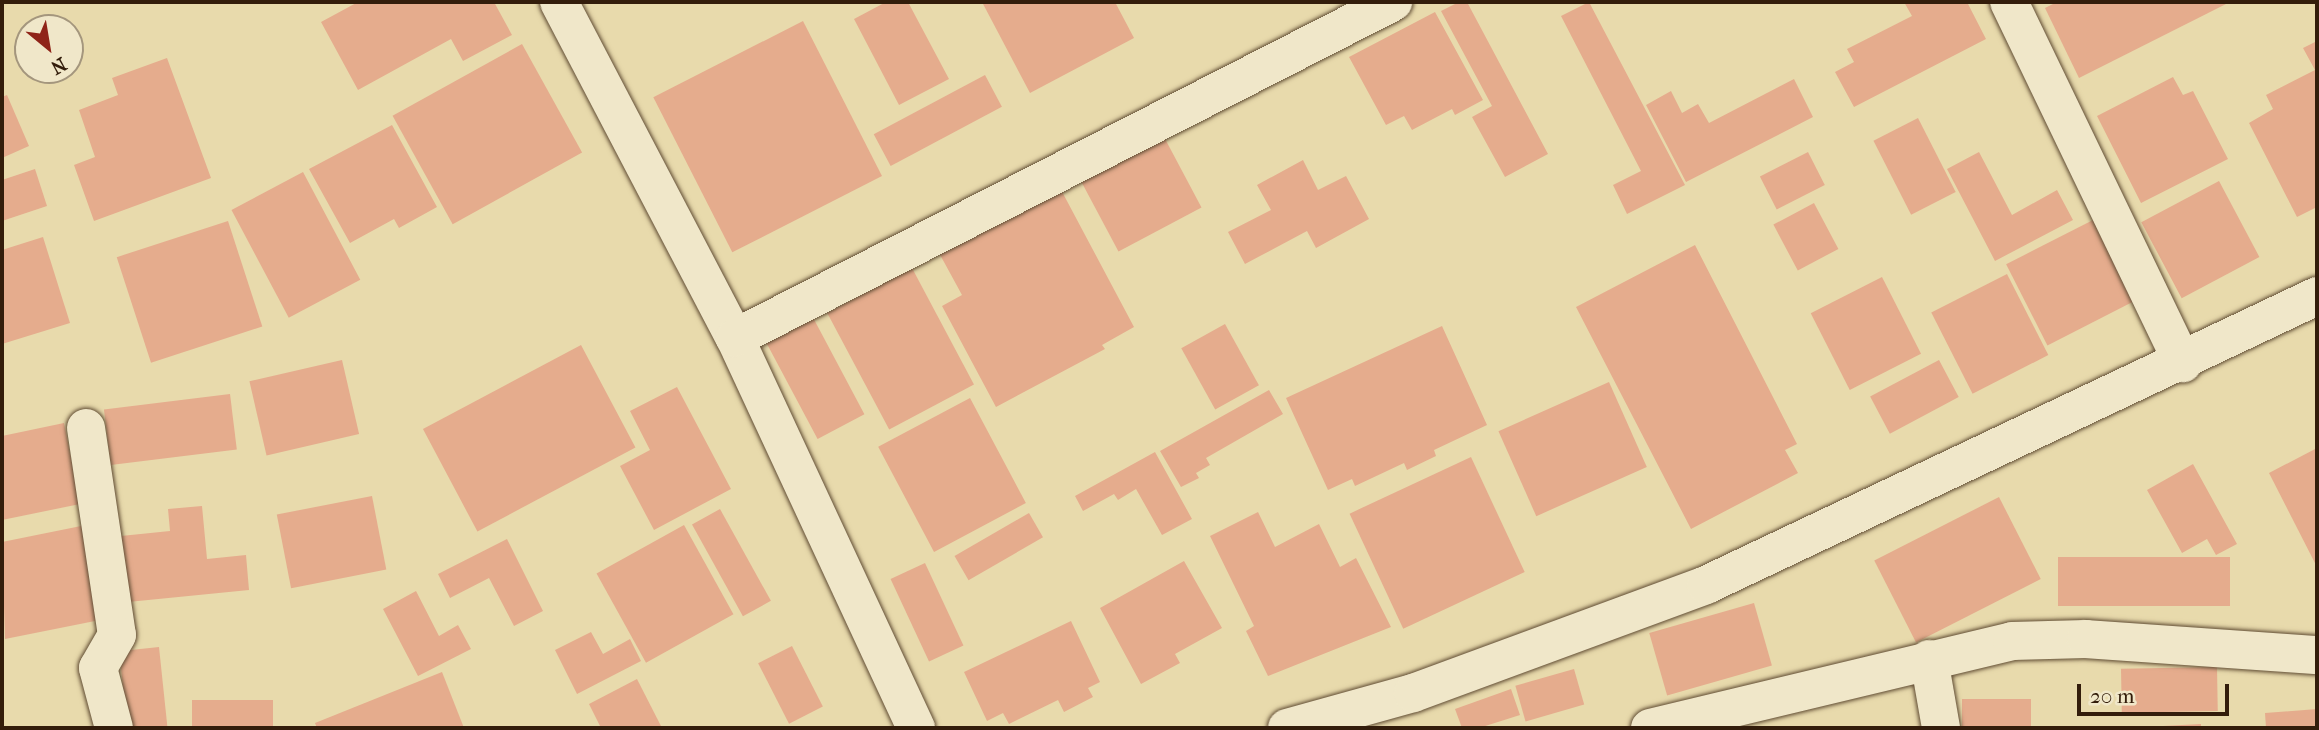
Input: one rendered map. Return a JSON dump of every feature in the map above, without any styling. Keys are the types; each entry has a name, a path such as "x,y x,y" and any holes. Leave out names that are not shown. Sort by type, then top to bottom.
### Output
{"street":[{"path":"559,2 735,338 916,728"},
{"path":"735,338 1393,2"},
{"path":"2009,2 2183,363"},
{"path":"1287,728 1413,693 1706,585 2183,363 2317,296"},
{"path":"86,428 117,635 98,668 114,728"},
{"path":"1650,728 2012,641 2086,639 2317,655"},
{"path":"1929,659 1941,728"}],"building":[{"path":"358,2 494,2 512,35 463,61 451,39 358,90 321,22"},
{"path":"886,2 908,2 949,79 899,105 854,19"},
{"path":"982,2 1115,2 1134,38 1030,93"},
{"path":"1459,2 1467,2 1548,154 1505,177 1472,117 1492,106 1441,11"},
{"path":"1589,2 1685,185 1627,214 1613,185 1641,171 1561,16"},
{"path":"1904,2 1967,2 1986,39 1854,107 1835,72 1854,62 1847,49 1912,16"},
{"path":"2057,2 2230,2 2079,78 2045,8"},
{"path":"1435,12 1483,100 1455,115 1452,109 1412,130 1404,116 1386,125 1349,57"},
{"path":"803,21 882,176 732,252 653,97"},
{"path":"2317,41 2317,207 2297,217 2249,123 2273,109 2266,95 2315,70 2303,48"},
{"path":"522,44 582,152 453,224 393,116"},
{"path":"167,58 211,178 94,221 74,165 95,157 79,110 118,95 112,78"},
{"path":"985,75 1002,107 891,166 874,134"},
{"path":"2173,77 2183,95 2193,91 2228,159 2141,203 2097,116"},
{"path":"1794,79 1813,117 1686,182 1646,105 1671,91 1682,113 1698,104 1709,123"},
{"path":"7,95 29,146 2,158 2,97"},
{"path":"1918,118 1956,192 1911,215 1873,141"},
{"path":"392,125 437,207 399,228 394,219 350,243 309,169"},
{"path":"1163,135 1201,207 1118,252 1080,179"},
{"path":"1808,152 1825,185 1777,209 1760,177"},
{"path":"1979,152 2012,215 2057,190 2073,220 1995,261 1947,169"},
{"path":"1303,160 1318,190 1346,176 1369,219 1316,248 1307,231 1245,264 1228,232 1271,210 1257,185"},
{"path":"35,169 47,206 2,221 2,180"},
{"path":"303,172 360,280 289,318 231,210"},
{"path":"2219,181 2259,257 2182,298 2141,222"},
{"path":"1059,186 1134,327 1102,345 1105,349 996,407 942,306 962,295 938,251"},
{"path":"1814,203 1838,249 1798,271 1773,225"},
{"path":"2097,218 2138,299 2047,345 2006,264"},
{"path":"228,221 262,327 151,363 117,257"},
{"path":"43,237 70,323 2,344 2,250"},
{"path":"1695,245 1797,444 1785,450 1798,473 1691,529 1576,307"},
{"path":"912,268 974,385 889,430 827,313"},
{"path":"2007,274 2048,355 1973,394 1931,313"},
{"path":"1882,277 1921,354 1850,390 1811,313"},
{"path":"809,310 864,414 818,439 762,335"},
{"path":"1225,324 1259,385 1215,409 1181,348"},
{"path":"1442,326 1487,425 1434,450 1436,456 1407,470 1404,463 1355,486 1352,479 1328,490 1286,398"},
{"path":"581,345 635,447 477,531 423,429"},
{"path":"342,360 359,434 267,455 249,381"},
{"path":"1939,360 1959,397 1890,434 1870,397"},
{"path":"1609,382 1647,467 1536,516 1498,431"},
{"path":"677,387 731,489 654,530 620,466 650,450 630,411"},
{"path":"1269,390 1283,414 1206,458 1210,465 1196,473 1199,478 1181,487 1160,451"},
{"path":"230,394 237,450 111,465 104,409"},
{"path":"970,398 1026,503 934,552 878,447"},
{"path":"64,423 80,504 2,520 2,436"},
{"path":"2317,448 2317,567 2269,473"},
{"path":"1155,452 1192,519 1162,535 1136,489 1118,500 1114,494 1083,511 1075,496"},
{"path":"1471,457 1525,572 1403,629 1350,514"},
{"path":"2193,464 2237,544 2216,555 2207,539 2182,553 2147,490"},
{"path":"372,496 386,570 291,588 277,515"},
{"path":"1999,497 2041,579 1916,643 1874,561"},
{"path":"202,506 207,559 246,555 249,590 128,602 121,536 170,531 168,509"},
{"path":"720,509 771,601 743,616 692,525"},
{"path":"1258,512 1275,547 1319,524 1340,567 1356,558 1391,627 1268,676 1246,631 1254,626 1210,536"},
{"path":"1029,513 1043,537 969,580 955,556"},
{"path":"86,525 105,619 5,639 2,542"},
{"path":"684,525 733,614 646,663 597,573"},
{"path":"507,539 543,611 514,626 489,578 450,598 438,574"},
{"path":"2058,557 2230,557 2230,606 2058,606"},
{"path":"1184,561 1222,628 1175,654 1180,663 1141,684 1100,608"},
{"path":"925,563 963,645 929,662 891,579"},
{"path":"416,591 439,636 458,625 471,649 418,676 383,609"},
{"path":"1754,603 1772,665 1667,696 1649,633"},
{"path":"1071,621 1100,682 1088,688 1093,697 1064,712 1058,700 1009,724 1003,713 987,721 964,672"},
{"path":"591,632 603,654 630,639 641,661 577,694 555,650"},
{"path":"792,646 823,707 789,724 758,663"},
{"path":"159,647 167,728 127,728 119,651"},
{"path":"2217,667 2218,711 2122,713 2121,669"},
{"path":"1574,669 1584,705 1526,721 1515,686"},
{"path":"442,672 464,728 317,728 315,723"},
{"path":"637,679 662,728 601,728 589,704"},
{"path":"1511,689 1520,715 1479,728 1462,728 1455,709"},
{"path":"1962,699 2031,699 2031,728 1962,728"},
{"path":"192,700 273,700 273,728 192,728"},
{"path":"2317,709 2317,728 2266,728 2265,713"},
{"path":"2201,724 2201,728 2163,726"}]}
